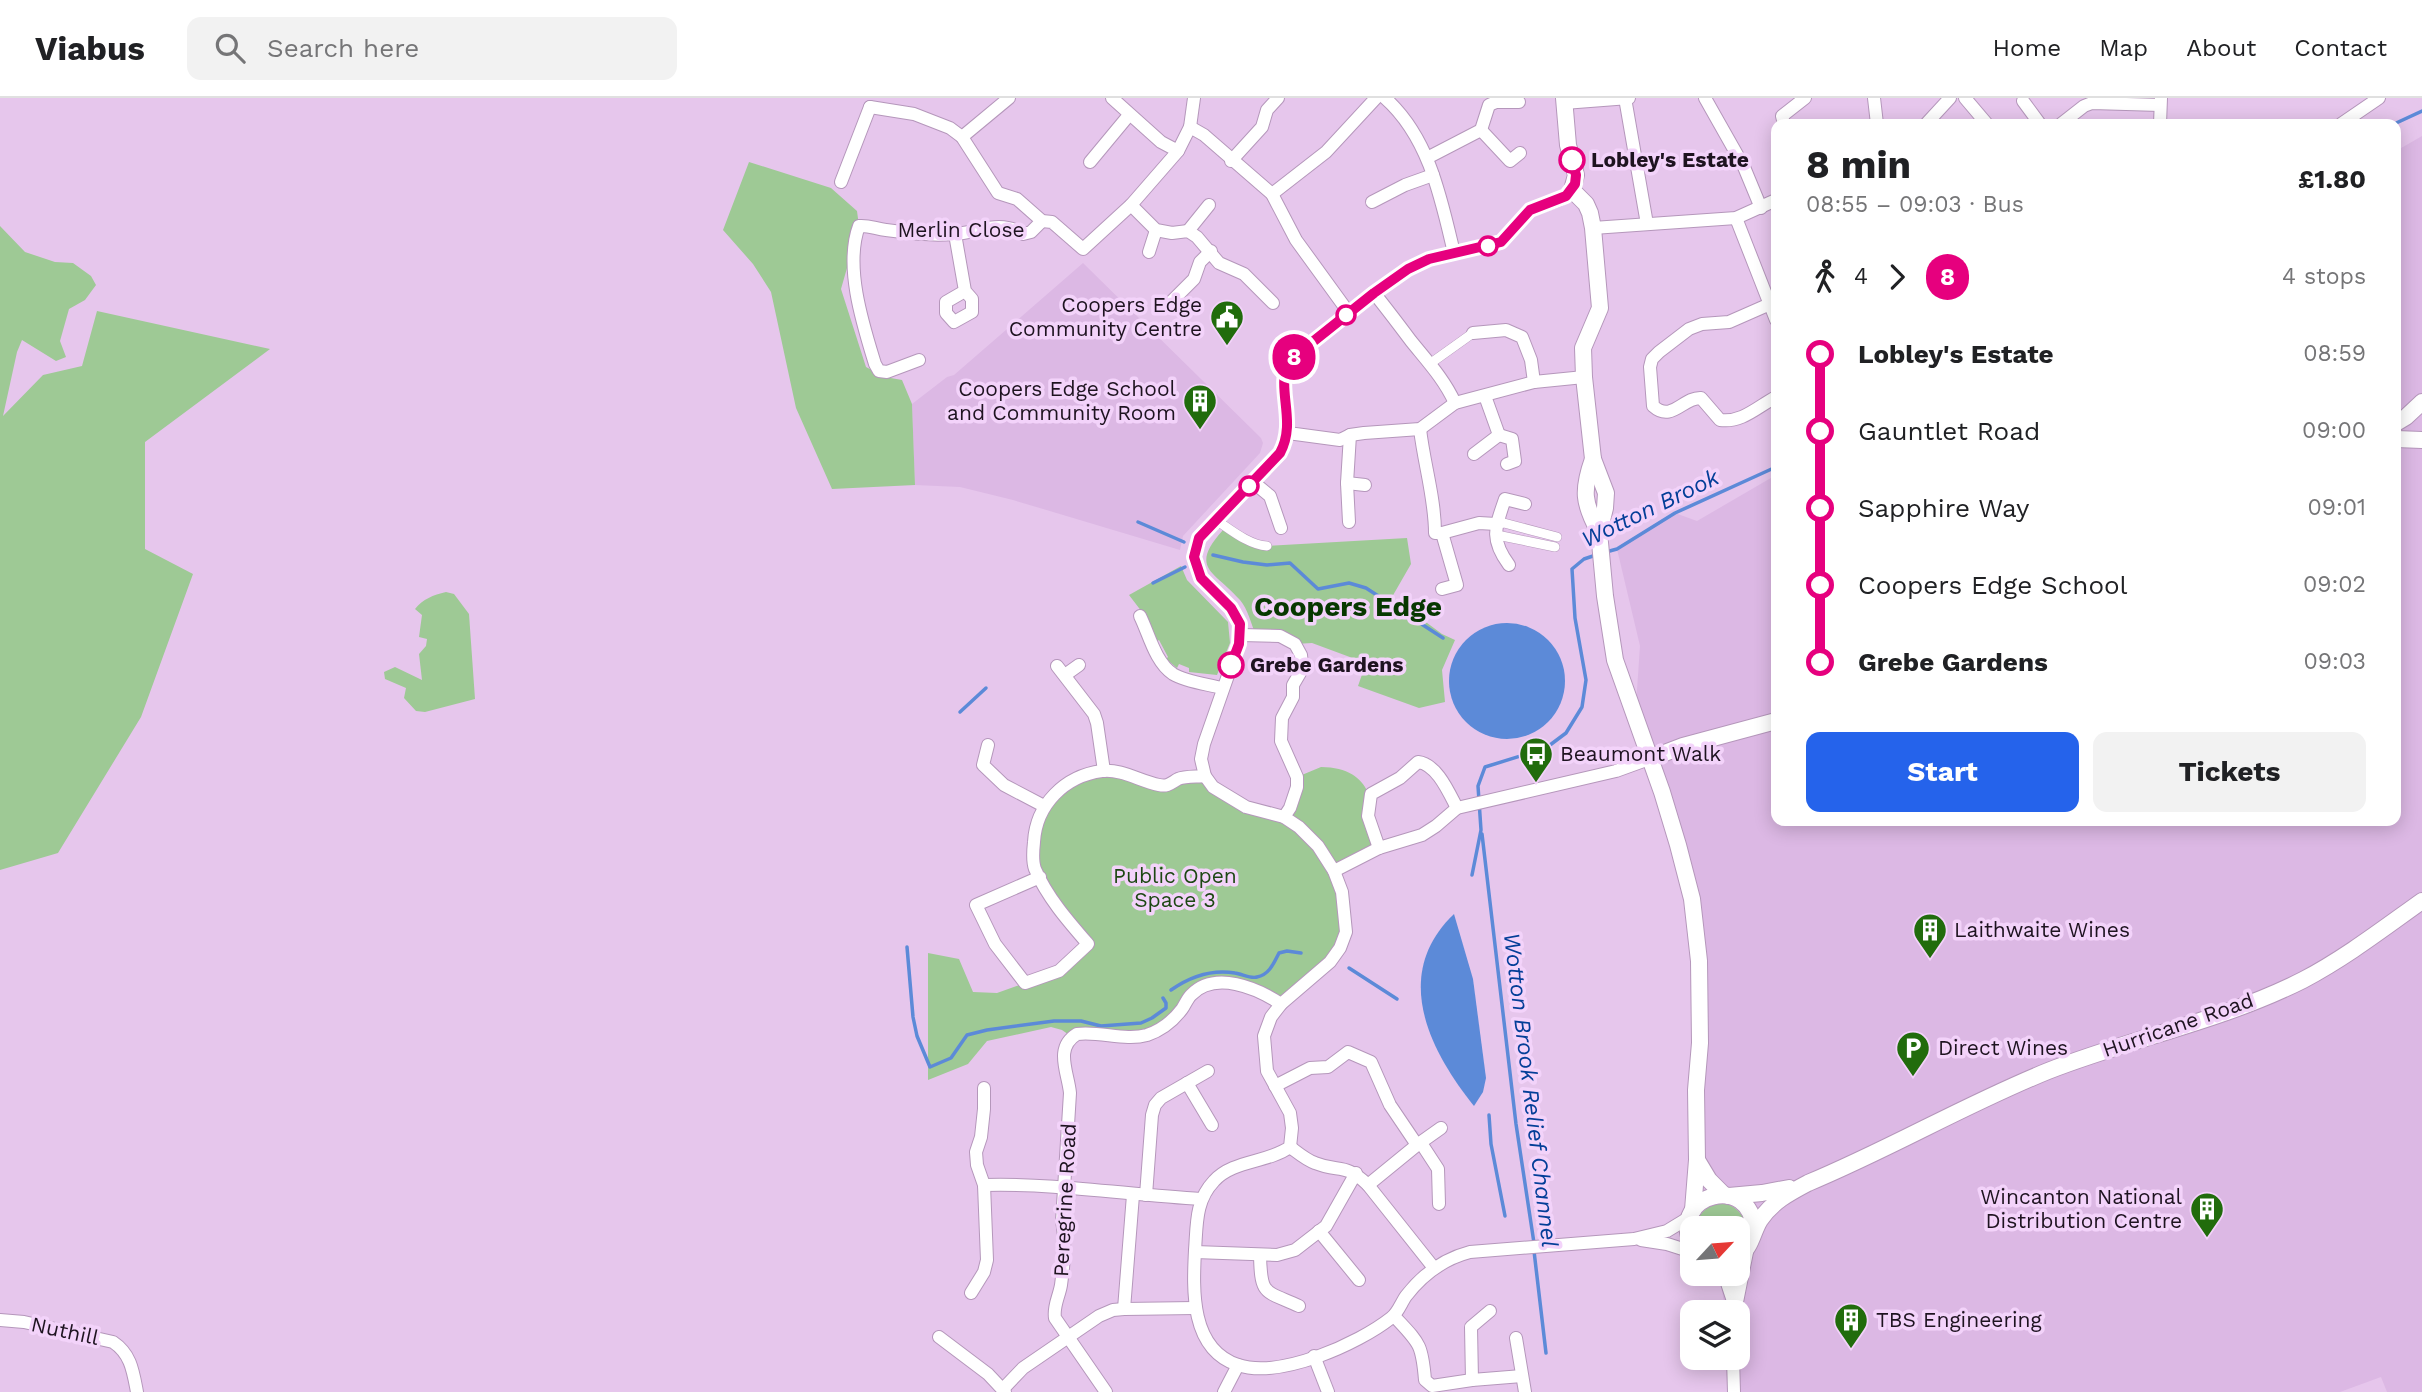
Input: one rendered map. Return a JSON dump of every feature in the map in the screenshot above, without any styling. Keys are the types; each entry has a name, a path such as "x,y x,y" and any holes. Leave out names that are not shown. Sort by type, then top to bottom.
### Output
{"street":[{"path":"962,137 1009,98"},
{"path":"1112,98 1161,142 1178,151"},
{"path":"841,181 866,103 928,118 962,137 998,193 1017,199 1042,221 1052,222 1083,249 1131,205 1178,151 1189,127 1194,98"},
{"path":"1231,161 1262,127 1267,110 1278,98"},
{"path":"1272,194 1326,152 1377,98"},
{"path":"1385,98 1410,126 1427,158 1454,253"},
{"path":"1201,578 1194,557 1199,538 1280,453 1288,433 1284,381 1287,366 1298,353 1374,293 1419,264 1429,259 1501,242 1530,210 1559,200 1572,190 1576,175 1568,145 1564,100 1627,98 1647,224"},
{"path":"1704,98 1744,167 1761,208"},
{"path":"1782,119 1782,116 1805,98"},
{"path":"1874,98 1876,119"},
{"path":"1931,119 1950,98"},
{"path":"1965,98 1983,119"},
{"path":"2348,119 2379,98"},
{"path":"2023,101 2036,119"},
{"path":"2067,119 2092,103 2161,101 2160,119"},
{"path":"1427,158 1481,130 1489,105 1496,102 1519,102"},
{"path":"1090,162 1129,115"},
{"path":"1189,127 1203,135 1272,194 1296,240 1349,313"},
{"path":"1481,130 1513,161"},
{"path":"1373,202 1405,185 1433,175"},
{"path":"1572,190 1586,204 1590,213 1600,308 1583,348 1592,459 1584,496 1599,536 1615,660 1662,792 1692,899 1699,961 1700,1042 1696,1090 1697,1160 1691,1216"},
{"path":"1593,228 1736,218 1771,203"},
{"path":"1131,205 1156,230 1172,233 1188,231 1197,237 1219,263 1244,274 1273,303"},
{"path":"1188,231 1209,205"},
{"path":"1736,218 1770,304 1729,322 1702,324 1689,329 1652,359 1650,367 1653,406 1659,411 1672,412 1694,398 1701,398 1720,420 1729,421 1741,419 1771,400"},
{"name":"Merlin Close","path":"919,360 887,372 879,371 875,364 855,286 855,237 859,226 869,225 914,233 955,234 1002,226 1023,234 1031,232 1042,221"},
{"path":"1149,252 1156,230"},
{"path":"955,234 965,291"},
{"path":"1170,303 1194,279 1200,262 1211,251"},
{"path":"1374,293 1431,363 1455,403"},
{"path":"1431,363 1473,333 1506,330 1522,337 1531,360 1534,382"},
{"path":"1288,433 1340,440 1350,435 1420,429 1455,403 1534,382 1584,377"},
{"path":"1485,396 1499,435"},
{"path":"2401,420 2422,402"},
{"path":"1420,429 1428,488 1435,507 1435,533 1479,523 1496,529"},
{"path":"1349,522 1347,483 1350,435"},
{"path":"1490,461 1478,451 1499,435"},
{"path":"1499,435 1512,439 1515,461 1507,464"},
{"path":"2401,439 2422,440"},
{"path":"1253,482 1270,496 1281,528"},
{"path":"1347,483 1365,485"},
{"path":"1510,565 1497,548 1496,529 1505,499 1525,504"},
{"path":"1216,520 1259,546 1267,546"},
{"path":"1496,529 1504,523 1556,542"},
{"path":"1442,533 1457,585 1442,589"},
{"path":"1231,608 1240,624 1241,635 1204,744 1201,759 1205,776 1213,787 1246,807 1284,817 1299,827 1318,846 1334,871 1342,892 1346,932 1340,948 1331,962 1281,1004 1271,1017 1264,1036 1267,1072 1290,1113 1290,1146"},
{"path":"1140,616 1164,666 1175,675 1222,688"},
{"path":"1241,635 1280,636 1295,645 1301,655 1302,665 1293,685 1293,697 1282,718 1283,750 1297,777 1297,787 1284,817"},
{"path":"1079,665 1061,671 1094,714 1104,771"},
{"path":"1334,871 1379,849 1422,835 1461,807 1616,771 1683,747 1771,722"},
{"path":"988,745 983,765 1004,785 1044,806"},
{"path":"1379,849 1368,816 1371,793 1400,778 1418,762 1425,762 1432,768 1461,807"},
{"path":"1040,877 976,905 995,944 1025,983 1059,971 1088,944 1055,903 1034,866 1034,840 1038,818 1044,806 1060,789 1077,779 1104,771 1121,772 1161,786 1171,785 1179,779 1205,776"},
{"name":"Hurricane Road","path":"1750,1238 1769,1208 1808,1183 2026,1080 2083,1057 2218,1015 2302,980 2347,953 2422,901"},
{"name":"Peregrine Road","path":"1106,1392 1055,1318 1054,1310 1061,1282 1065,1240 1062,1221 1070,1093 1063,1058 1065,1045 1072,1037 1084,1033 1136,1037 1149,1034 1167,1025 1190,996 1200,988 1213,984 1228,983 1249,988 1281,1004"},
{"path":"1275,1086 1310,1068 1328,1067 1348,1052 1371,1062 1390,1105 1438,1169 1439,1204"},
{"path":"1146,1195 1155,1105 1161,1098 1208,1071"},
{"path":"1187,1083 1212,1125"},
{"path":"971,1293 984,1272 987,1260 984,1185 976,1152 981,1137 984,1088"},
{"path":"1368,1185 1441,1128"},
{"path":"1290,1146 1273,1157 1223,1173 1205,1191 1201,1199 1193,1293 1198,1322 1210,1344 1238,1365 1261,1368 1283,1366 1346,1344 1394,1316 1405,1298 1434,1268 1451,1257 1470,1252 1634,1239 1667,1231 1691,1213"},
{"path":"1290,1146 1315,1163 1356,1173 1434,1268"},
{"path":"1697,1160 1709,1180 1748,1209 1754,1230"},
{"path":"1195,1252 1277,1255 1295,1250 1326,1226 1356,1173"},
{"name":"Hurricane Road","path":"1691,1213 1704,1199 1762,1193 1808,1183"},
{"path":"984,1185 1106,1190 1133,1195 1201,1199"},
{"path":"1124,1309 1133,1195"},
{"path":"1319,1231 1359,1280"},
{"path":"1634,1239 1680,1248"},
{"path":"1260,1255 1260,1282 1266,1290 1298,1306"},
{"path":"939,1337 988,1374 1004,1391 1023,1368 1099,1316 1124,1309 1195,1308"},
{"path":"1472,1380 1471,1326 1490,1311"},
{"path":"1394,1316 1423,1352 1424,1380 1432,1386 1522,1376"},
{"name":"Nuthill","path":"0,1320 24,1322 113,1342 128,1356 137,1392"},
{"path":"1516,1338 1525,1392"},
{"path":"1314,1356 1328,1392"},
{"path":"1224,1392 1238,1365"},
{"path":"1733,1370 1734,1392"}],"shaded area":[{"path":"2422,136 2422,1392 2387,1392 2381,1377 2340,1392 1734,1392 1737,1370 1750,1370 1750,1300 1724,1300 1721,1286 1750,1286 1750,1216 1682,1216 1689,1200 1699,961 1678,845 1635,719 1640,646 1617,549 1675,513 1697,521 1771,478 1771,826 2401,826 2401,148"},
{"path":"1083,263 1261,438 1263,443 1260,453 1183,536 1180,550 960,487 915,485 912,404 947,377 954,375"}],"green space":[{"path":"749,162 831,188 857,211 859,226 841,289 866,367 885,377 902,380 912,404 915,485 832,489 796,408 771,292 753,264 723,230"},
{"path":"0,226 25,252 55,262 73,263 91,276 96,285 85,300 69,309 60,341 66,357 56,361 22,340 3,416 43,375 82,366 97,311 270,349 145,442 145,549 193,574 141,717 58,853 0,870"},
{"path":"1223,530 1267,546 1407,538 1411,564 1392,597 1442,634 1455,640 1442,670 1445,702 1419,708 1358,686 1366,663 1312,643 1295,644 1256,635 1243,604 1214,575 1206,562 1207,553"},
{"path":"1181,566 1187,580 1228,622 1230,643 1217,675 1189,672 1189,668 1179,664 1177,668 1166,659 1168,657 1159,640 1156,642 1142,612 1129,595"},
{"path":"446,592 454,594 469,614 475,699 425,712 416,711 404,698 406,688 385,679 384,672 395,667 422,680 419,654 426,646 427,639 419,637 422,615 415,609 429,598"},
{"name":"Public Open Space 3","path":"1321,767 1339,769 1352,774 1361,782 1372,805 1379,848 1334,871 1342,892 1340,948 1290,997 1272,998 1213,983 1149,1034 1072,1037 1051,1027 987,1041 968,1064 928,1080 928,953 959,959 973,992 997,993 1059,971 1087,944 1034,866 1044,806 1091,773 1161,786 1205,776 1213,787 1284,817 1297,777"},
{"path":"1723,1203 1737,1209 1742,1216 1700,1216 1713,1206"}],"water":[{"path":"1507,623 1529,627 1548,640 1561,659 1565,681 1561,703 1548,722 1529,735 1507,739 1485,735 1466,722 1453,703 1449,681 1453,659 1466,640 1485,627"},
{"path":"1454,914 1473,979 1486,1078 1483,1092 1474,1106 1443,1061 1431,1036 1424,1012 1421,986 1424,961 1435,937"}],"waterway":[{"name":"Wotton Brook","path":"2401,121 2422,111"},
{"name":"Wotton Brook","path":"1606,552 1617,549 1675,513 1771,469"},
{"path":"1138,522 1184,542"},
{"path":"1213,555 1267,565 1290,563 1318,589 1349,583 1366,588 1443,638"},
{"name":"Wotton Brook","path":"1472,875 1481,830 1478,786 1485,767 1546,748 1566,733 1582,707 1586,680 1575,618 1572,569 1584,559 1596,555"},
{"path":"1153,583 1185,567"},
{"path":"960,712 986,688"},
{"name":"Wotton Brook Relief Channel","path":"1482,834 1516,1124 1534,1243"},
{"path":"907,947 913,1017 917,1036 930,1067 951,1058 967,1035 1054,1021 1081,1021 1101,1026 1141,1023 1166,1008 1163,998"},
{"path":"1171,990 1194,977 1209,973 1261,976 1268,971 1279,953 1301,953"},
{"path":"1349,968 1397,999"},
{"name":"Wotton Brook","path":"1489,1115 1491,1144 1505,1216"},
{"name":"Wotton Brook Relief Channel","path":"1534,1251 1546,1353"}],"bus line":[{"name":"8","path":"1231,665 1241,635 1240,624 1231,608 1201,578 1194,557 1199,538 1284,446 1288,422 1284,381 1290,360 1408,269 1429,259 1501,242 1530,210 1566,196 1575,184 1576,175 1572,160"}],"place":[{"name":"Lobley's Estate","path":"1572,160"},
{"name":"Coopers Edge Community Centre","path":"1227,347"},
{"name":"Coopers Edge School and Community Room","path":"1200,431"},
{"name":"Grebe Gardens","path":"1231,665"},
{"name":"Beaumont Walk","path":"1536,784"},
{"name":"Laithwaite Wines","path":"1930,960"},
{"name":"Direct Wines","path":"1913,1078"},
{"name":"Wincanton National Distribution Centre","path":"2207,1239"},
{"name":"TBS Engineering","path":"1851,1350"}],"district":[{"name":"Coopers Edge","path":"1348,606"}]}
